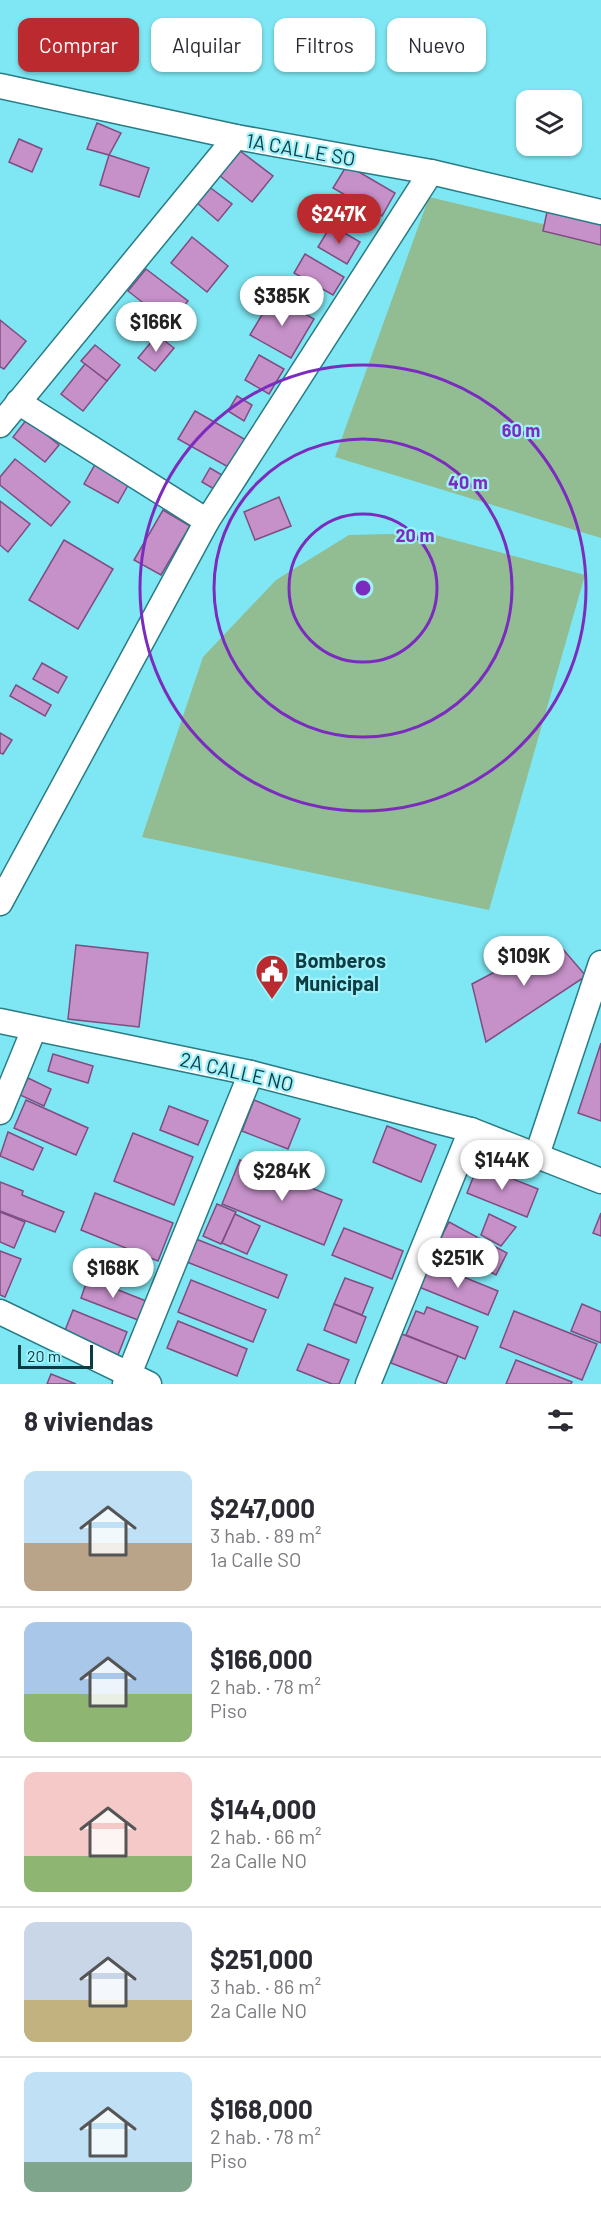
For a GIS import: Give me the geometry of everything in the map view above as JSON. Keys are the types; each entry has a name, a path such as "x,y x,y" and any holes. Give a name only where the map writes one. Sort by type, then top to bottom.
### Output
{"street":[{"name":"1A CALLE SO","path":"0,86 236,138 431,172 601,212"},
{"path":"0,425 236,138"},
{"path":"0,903 207,521 431,172"},
{"path":"18,402 207,521"},
{"path":"537,1155 601,963"},
{"name":"2A CALLE NO","path":"0,1021 251,1073 471,1130 601,1181"},
{"path":"0,1112 34,1029"},
{"path":"0,1312 134,1380 251,1073"},
{"path":"368,1384 471,1130"}],"green space":[{"path":"429,197 601,238 601,538 335,457"},
{"path":"428,533 585,575 489,910 142,837 203,657 276,580 349,535"}],"building":[{"path":"97,123 121,133 109,155 87,149"},
{"path":"19,139 42,149 32,172 9,162"},
{"path":"239,150 273,176 252,202 219,175"},
{"path":"109,155 149,168 139,197 100,185"},
{"path":"347,165 395,193 382,216 333,188"},
{"path":"208,186 232,204 218,221 196,202"},
{"path":"548,207 601,220 601,245 543,231"},
{"path":"331,225 360,242 347,264 318,247"},
{"path":"192,237 228,266 207,292 171,263"},
{"path":"305,254 344,277 333,295 294,273"},
{"path":"146,269 188,301 170,324 128,291"},
{"path":"273,296 314,319 291,358 250,335"},
{"path":"0,320 26,341 4,369 0,367"},
{"path":"157,335 174,348 155,371 138,358"},
{"path":"95,345 120,365 107,381 81,361"},
{"path":"259,355 284,369 269,394 245,380"},
{"path":"85,364 107,381 83,411 61,394"},
{"path":"237,396 252,405 244,421 228,411"},
{"path":"195,411 246,440 230,468 178,439"},
{"path":"27,419 59,445 45,462 13,437"},
{"path":"15,459 70,502 51,526 0,485 0,477"},
{"path":"97,461 131,480 118,503 84,484"},
{"path":"210,468 222,475 214,489 202,482"},
{"path":"279,497 291,526 255,540 244,512"},
{"path":"0,501 30,524 8,552 0,545"},
{"path":"163,510 190,526 161,575 134,560"},
{"path":"64,540 113,569 78,629 29,600"},
{"path":"42,663 67,677 58,693 33,679"},
{"path":"16,685 51,705 45,716 10,696"},
{"path":"0,733 12,740 3,754 0,753"},
{"path":"555,940 586,976 486,1042 472,984"},
{"path":"76,945 148,953 139,1027 68,1019"},
{"path":"601,1043 601,1121 578,1113"},
{"path":"53,1054 93,1066 88,1083 48,1071"},
{"path":"28,1078 51,1089 44,1106 20,1095"},
{"path":"26,1100 88,1128 76,1155 14,1128"},
{"path":"254,1100 300,1119 288,1149 242,1131"},
{"path":"169,1106 208,1121 198,1145 160,1130"},
{"path":"387,1126 436,1145 421,1182 373,1162"},
{"path":"8,1132 43,1148 33,1170 0,1156"},
{"path":"133,1133 193,1157 174,1205 114,1181"},
{"path":"240,1160 342,1200 324,1245 222,1204"},
{"path":"478,1165 538,1189 527,1217 467,1193"},
{"path":"0,1182 23,1191 22,1195 64,1212 55,1232 0,1211"},
{"path":"95,1193 173,1223 158,1261 81,1230"},
{"path":"217,1204 236,1212 221,1244 203,1236"},
{"path":"0,1212 25,1222 14,1248 0,1242"},
{"path":"601,1213 601,1236 593,1233"},
{"path":"235,1214 260,1226 247,1254 222,1243"},
{"path":"489,1214 516,1227 501,1246 481,1235"},
{"path":"449,1222 477,1237 466,1260 457,1255 451,1265 432,1255"},
{"path":"344,1228 403,1251 392,1279 332,1255"},
{"path":"479,1238 507,1253 496,1275 468,1260"},
{"path":"196,1239 287,1275 278,1298 187,1262"},
{"path":"0,1251 21,1259 5,1297 0,1295"},
{"path":"429,1263 498,1291 488,1315 419,1287"},
{"path":"88,1278 146,1301 138,1320 81,1298"},
{"path":"345,1278 373,1288 362,1315 334,1304"},
{"path":"191,1280 266,1310 253,1342 178,1312"},
{"path":"334,1304 366,1317 356,1343 324,1330"},
{"path":"582,1304 601,1312 601,1343 571,1331"},
{"path":"427,1307 478,1327 465,1359 406,1335 416,1311 424,1314"},
{"path":"73,1310 127,1332 118,1355 64,1333"},
{"path":"514,1311 597,1344 582,1380 500,1347"},
{"path":"178,1321 247,1349 237,1376 167,1348"},
{"path":"402,1334 458,1356 446,1384 391,1363"},
{"path":"308,1344 349,1360 339,1384 332,1384 297,1370"},
{"path":"516,1360 572,1382 571,1384 506,1384"},
{"path":"51,1374 76,1384 47,1384"}],"place":[{"name":"Bomberos Municipal","path":"272,1000"}]}
